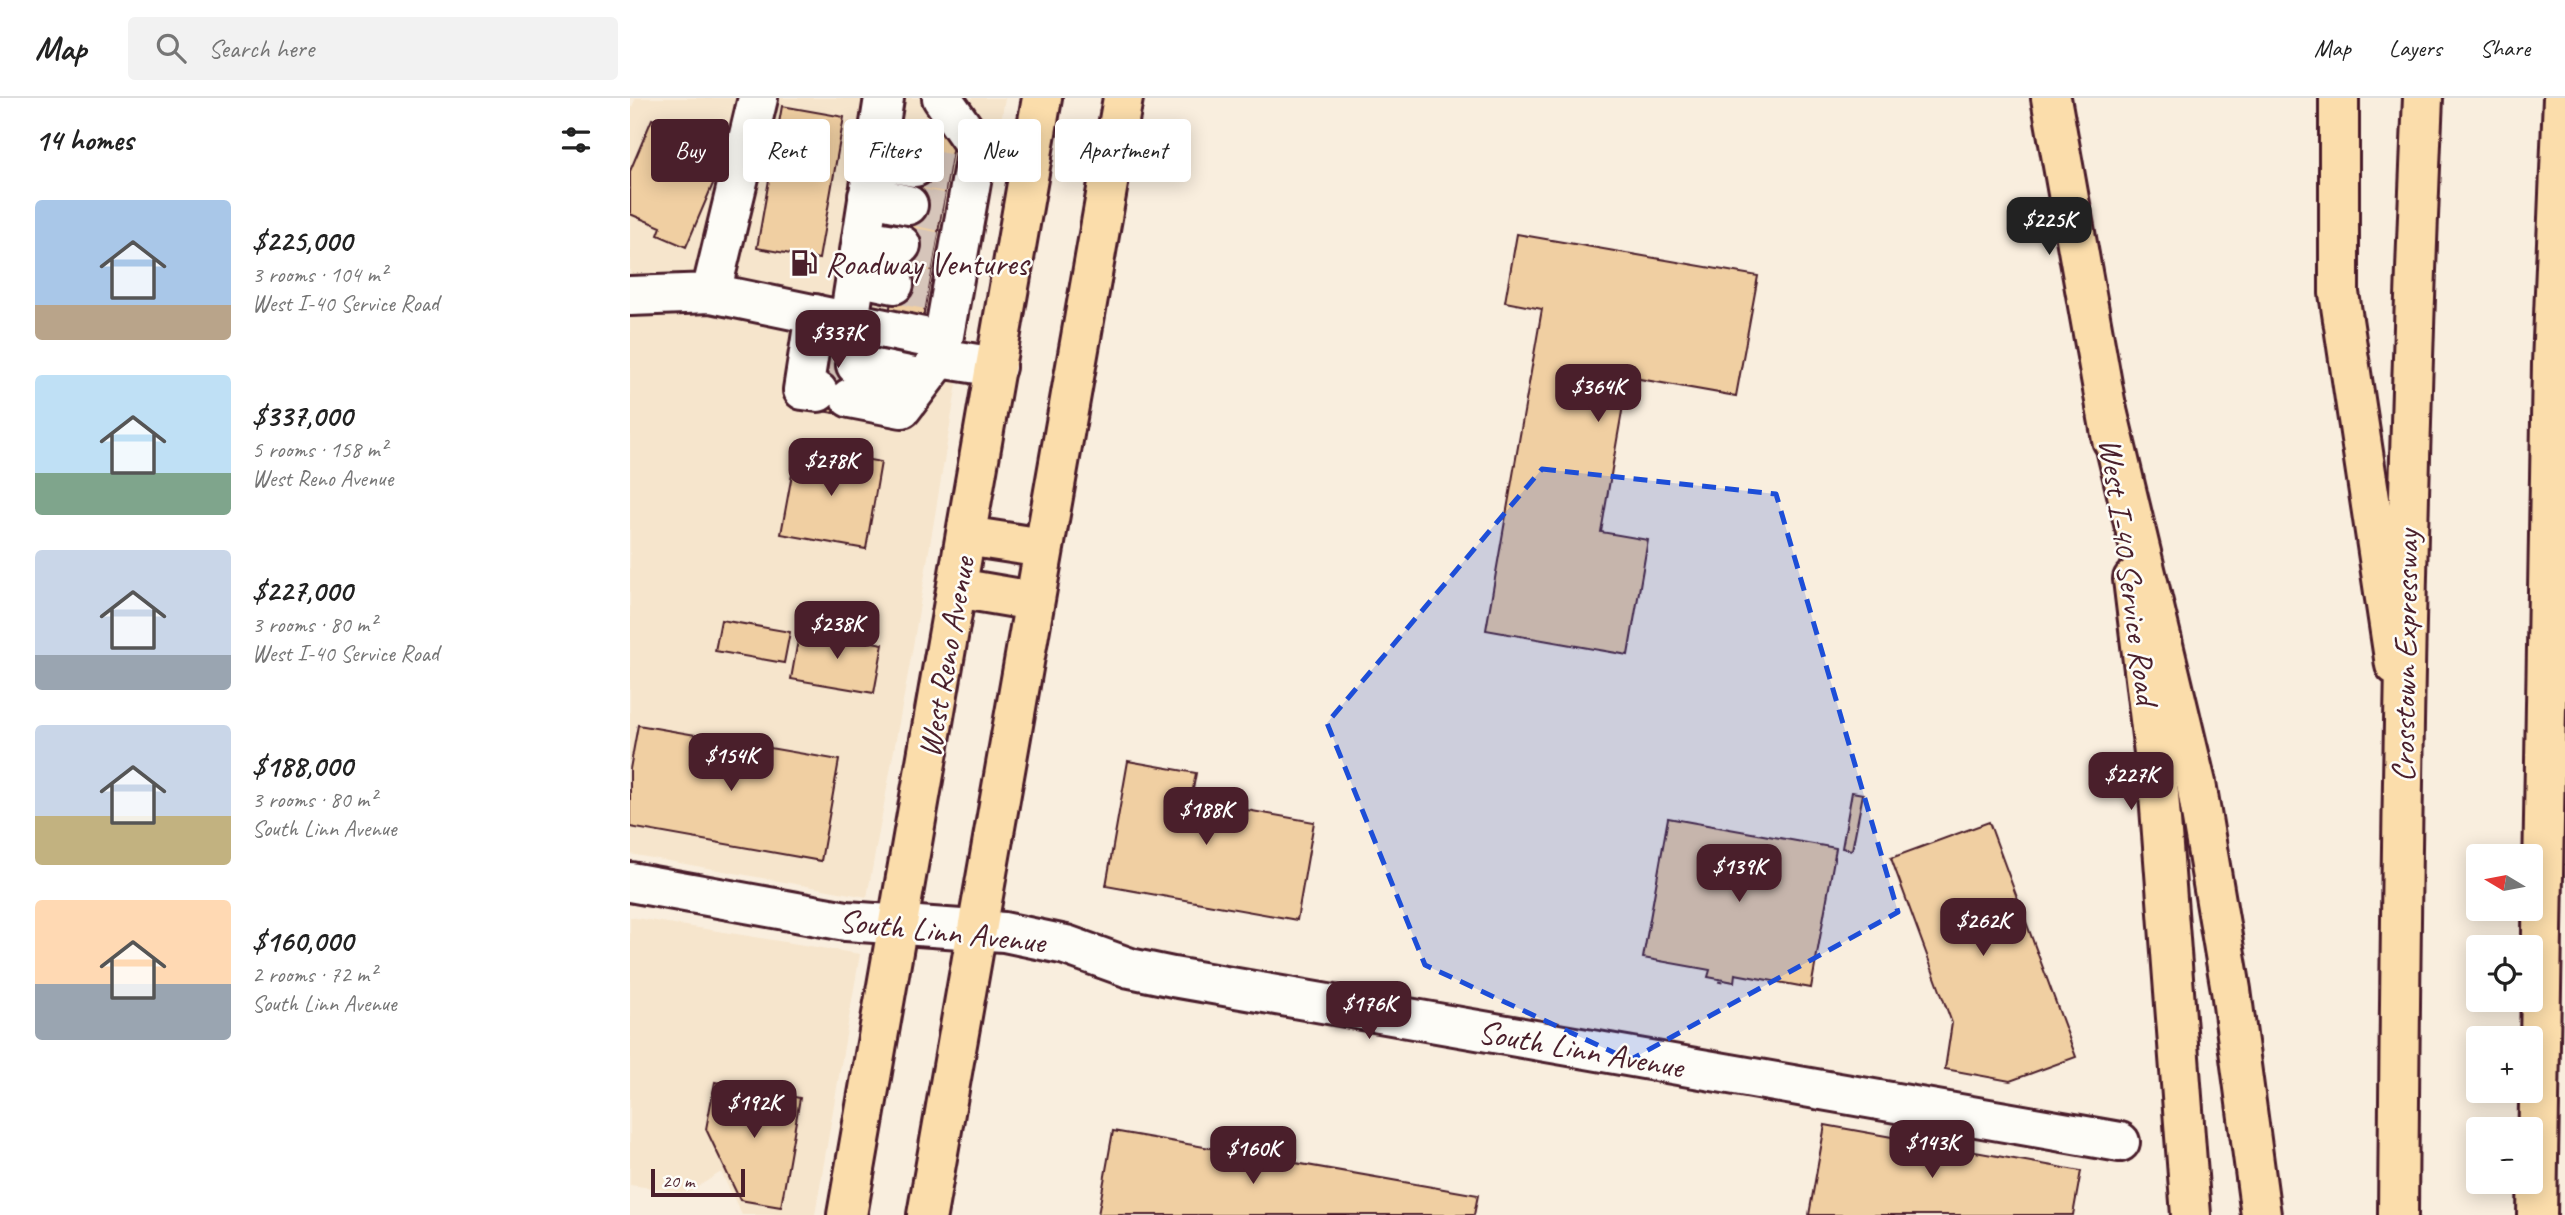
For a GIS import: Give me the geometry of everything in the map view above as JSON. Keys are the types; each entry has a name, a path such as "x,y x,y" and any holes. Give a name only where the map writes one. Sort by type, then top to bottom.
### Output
{"main road":[{"name":"West Reno Avenue","path":"1038,119 1042,98"},
{"path":"928,1215 975,931 1123,98"},
{"name":"West I-40 Service Road","path":"2051,98 2106,406 2136,595 2159,794 2191,1215"},
{"path":"2339,98 2339,293 2402,712"},
{"name":"Crosstown Expressway","path":"2398,1215 2402,712 2413,315 2423,98"},
{"path":"2536,1215 2552,363 2563,98"},
{"name":"West Reno Avenue","path":"847,1215 1028,182"},
{"path":"2552,363 2565,328"},
{"path":"2106,406 2196,783 2231,990 2261,1215"},
{"path":"967,536 1043,548"},
{"path":"957,589 1033,601"}],"street":[{"path":"711,293 758,98"},
{"path":"881,119 884,98"},
{"path":"930,368 924,290 938,210 953,166 942,98"},
{"path":"944,167 958,165"},
{"path":"870,182 856,276 832,318 829,376 930,368 996,367"},
{"path":"881,182 938,210"},
{"path":"862,239 931,250"},
{"path":"856,276 924,290"},
{"path":"630,296 711,293 832,318 930,368"},
{"name":"South Linn Avenue","path":"630,882 846,921 1004,932 1066,945 1130,968 1173,977 2120,1142"}],"highlighted area":[{"path":"1542,469 1776,494 1898,912 1630,1060 1425,965 1327,723"}],"shaded area":[{"path":"636,98 1005,98 1001,119 958,119 958,182 991,182 912,652 867,897 630,854 630,111"},
{"path":"630,917 860,954 815,1215 742,1215 721,1172 688,1193 630,1185"}],"building":[{"path":"782,106 844,117 819,259 757,248 769,182 830,182 830,119 780,119"},
{"path":"651,121 651,182 714,182 686,247 658,235 661,227 630,214 630,171"},
{"path":"944,126 956,128 923,319 889,313 912,182 944,182"},
{"path":"1517,234 1758,276 1736,396 1628,377 1601,532 1648,540 1628,655 1486,630 1542,309 1505,302"},
{"path":"830,326 862,331 847,415 815,410"},
{"path":"797,447 881,462 866,549 781,534"},
{"path":"721,620 790,632 784,663 715,651"},
{"path":"800,629 883,644 874,693 791,679"},
{"path":"638,725 839,760 821,861 630,827 630,769"},
{"path":"1128,761 1196,773 1191,800 1314,822 1297,920 1106,886"},
{"path":"1852,792 1863,794 1852,850 1842,848"},
{"path":"1668,818 1836,848 1811,988 1735,974 1734,982 1708,977 1710,970 1643,958"},
{"path":"1989,822 2076,1057 2010,1081 1945,1069 1952,1023 1891,858"},
{"path":"715,1082 800,1098 781,1207 740,1200 706,1129"},
{"path":"1825,1125 2081,1171 2073,1215 1809,1215"},
{"path":"1113,1131 1478,1195 1474,1215 1098,1215"}],"tunnel":[{"path":"944,172 948,173"},
{"path":"908,205 941,212"},
{"path":"901,245 935,251"},
{"path":"894,284 928,290"},
{"path":"824,359 856,365"}],"place":[{"name":"Roadway Ventures","path":"804,263"}]}
